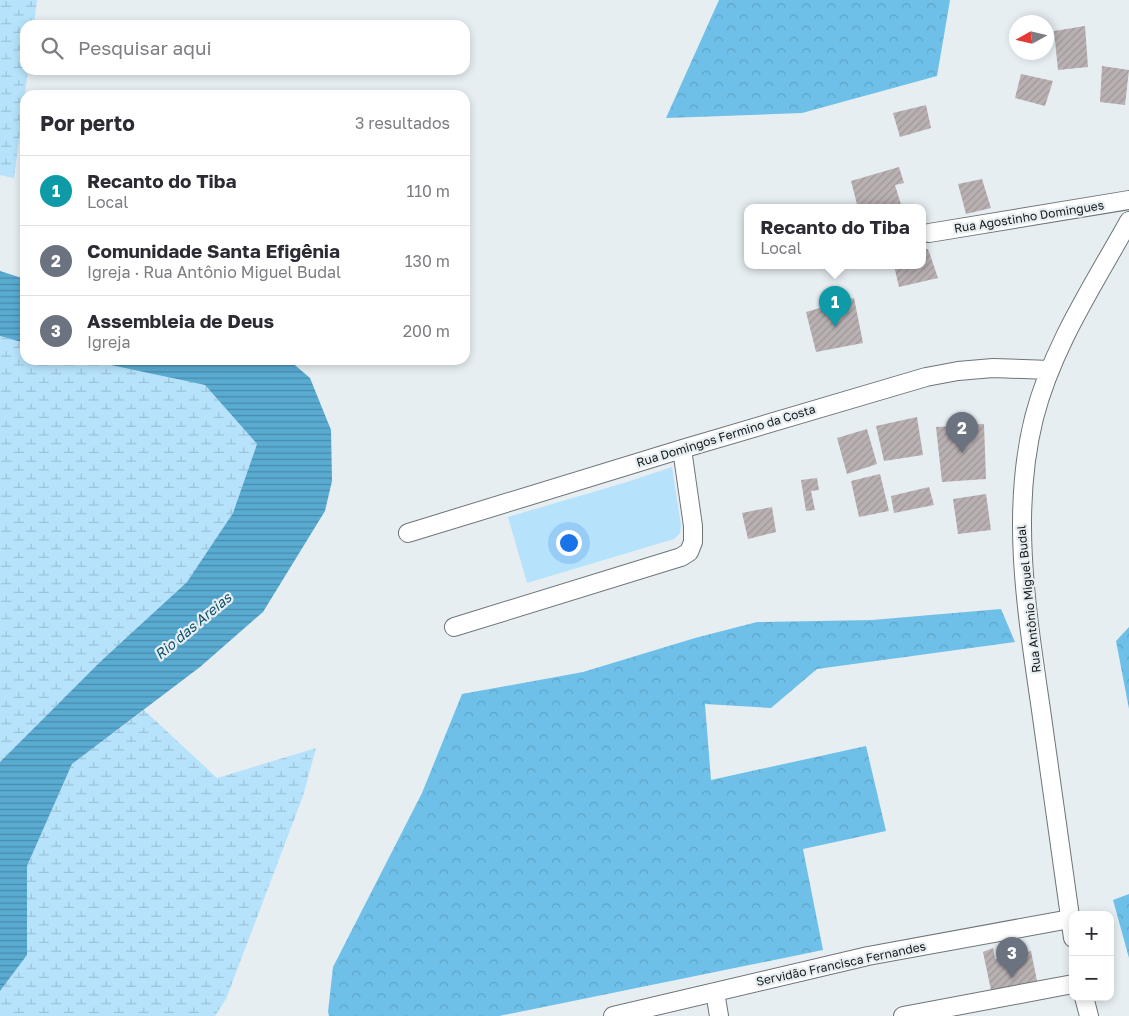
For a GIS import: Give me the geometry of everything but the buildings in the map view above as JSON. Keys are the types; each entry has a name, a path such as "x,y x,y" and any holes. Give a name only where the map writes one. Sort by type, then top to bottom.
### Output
{"street":[{"name":"Rua Agostinho Domingues","path":"929,233 1129,200"},
{"name":"Rua Antônio Miguel Budal","path":"1069,912 1027,609 1021,518 1026,465 1034,418 1050,370 1070,327 1129,221"},
{"name":"Rua Domingos Fermino da Costa","path":"408,533 926,377 958,371 993,368 1050,370"},
{"path":"454,627 682,557 689,552 693,526 682,449"},
{"name":"Servidão Francisca Fernandes","path":"613,1016 868,956 1069,919"},
{"path":"903,1016 1069,985"},
{"path":"715,992 719,1016"},
{"path":"1085,1001 1089,1016"}],"green space":[{"path":"0,0 37,0 35,20 20,20 20,75 27,75 25,90 20,90 20,132 14,178 0,175"},
{"path":"719,0 950,0 937,76 802,113 666,118"},
{"path":"0,336 20,342 20,365 111,365 205,385 257,444 233,513 187,582 101,661 0,762"},
{"path":"672,467 681,525 680,533 674,539 527,583 508,517"},
{"path":"1001,609 1015,642 817,669 771,708 705,704 711,780 866,746 886,831 803,849 823,950 499,1016 329,1016 333,967 422,793 462,694 583,672 695,638 757,622 872,620"},
{"path":"1129,627 1129,709 1116,641"},
{"path":"144,710 217,778 316,748 303,796 226,999 215,1016 0,1016 0,991 27,955 27,866 72,764"},
{"path":"1129,894 1129,958 1113,900"}],"water":[{"path":"0,271 20,277 20,342 0,336"},
{"name":"Rio das Areias","path":"111,365 295,365 310,378 331,430 332,481 325,511 263,612 200,667 72,764 27,866 27,955 0,991 0,762 101,661 187,582 233,513 257,444 205,385"}],"place":[{"name":"Recanto do Tiba","path":"835,327"},
{"name":"Comunidade Santa Efigênia","path":"962,453"},
{"name":"Assembleia de Deus","path":"1012,978"}]}
